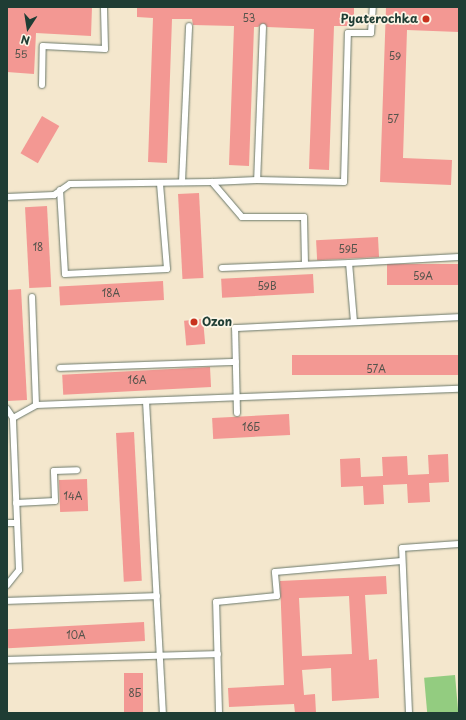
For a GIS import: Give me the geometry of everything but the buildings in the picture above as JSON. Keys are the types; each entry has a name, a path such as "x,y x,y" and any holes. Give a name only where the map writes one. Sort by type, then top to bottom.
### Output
{"lane":[{"path":"42,85 43,46 105,49 104,7"},
{"path":"7,197 54,195 70,184 257,180 344,182 348,33 371,33 373,7"},
{"path":"182,182 189,26"},
{"path":"257,180 263,27"},
{"path":"212,182 242,217 304,217 304,264"},
{"path":"60,190 65,274 167,269 160,183"},
{"path":"222,268 459,257"},
{"path":"349,263 354,322"},
{"path":"32,297 36,405"},
{"path":"237,413 236,328 459,316"},
{"path":"60,368 236,362"},
{"path":"12,418 36,405 459,389"},
{"path":"146,400 163,713"},
{"path":"7,409 12,418 19,570 7,585"},
{"path":"16,503 55,501 54,471 77,470"},
{"path":"7,523 17,523"},
{"path":"409,713 402,548 459,544"},
{"path":"219,713 216,602 277,596 275,572 402,561"},
{"path":"7,601 156,596"},
{"path":"7,660 160,654 218,654"}],"green space":[{"path":"455,675 458,713 427,713 424,678"}],"place":[{"name":"Pyaterochka","path":"426,19"},
{"name":"Ozon","path":"194,322"}]}
